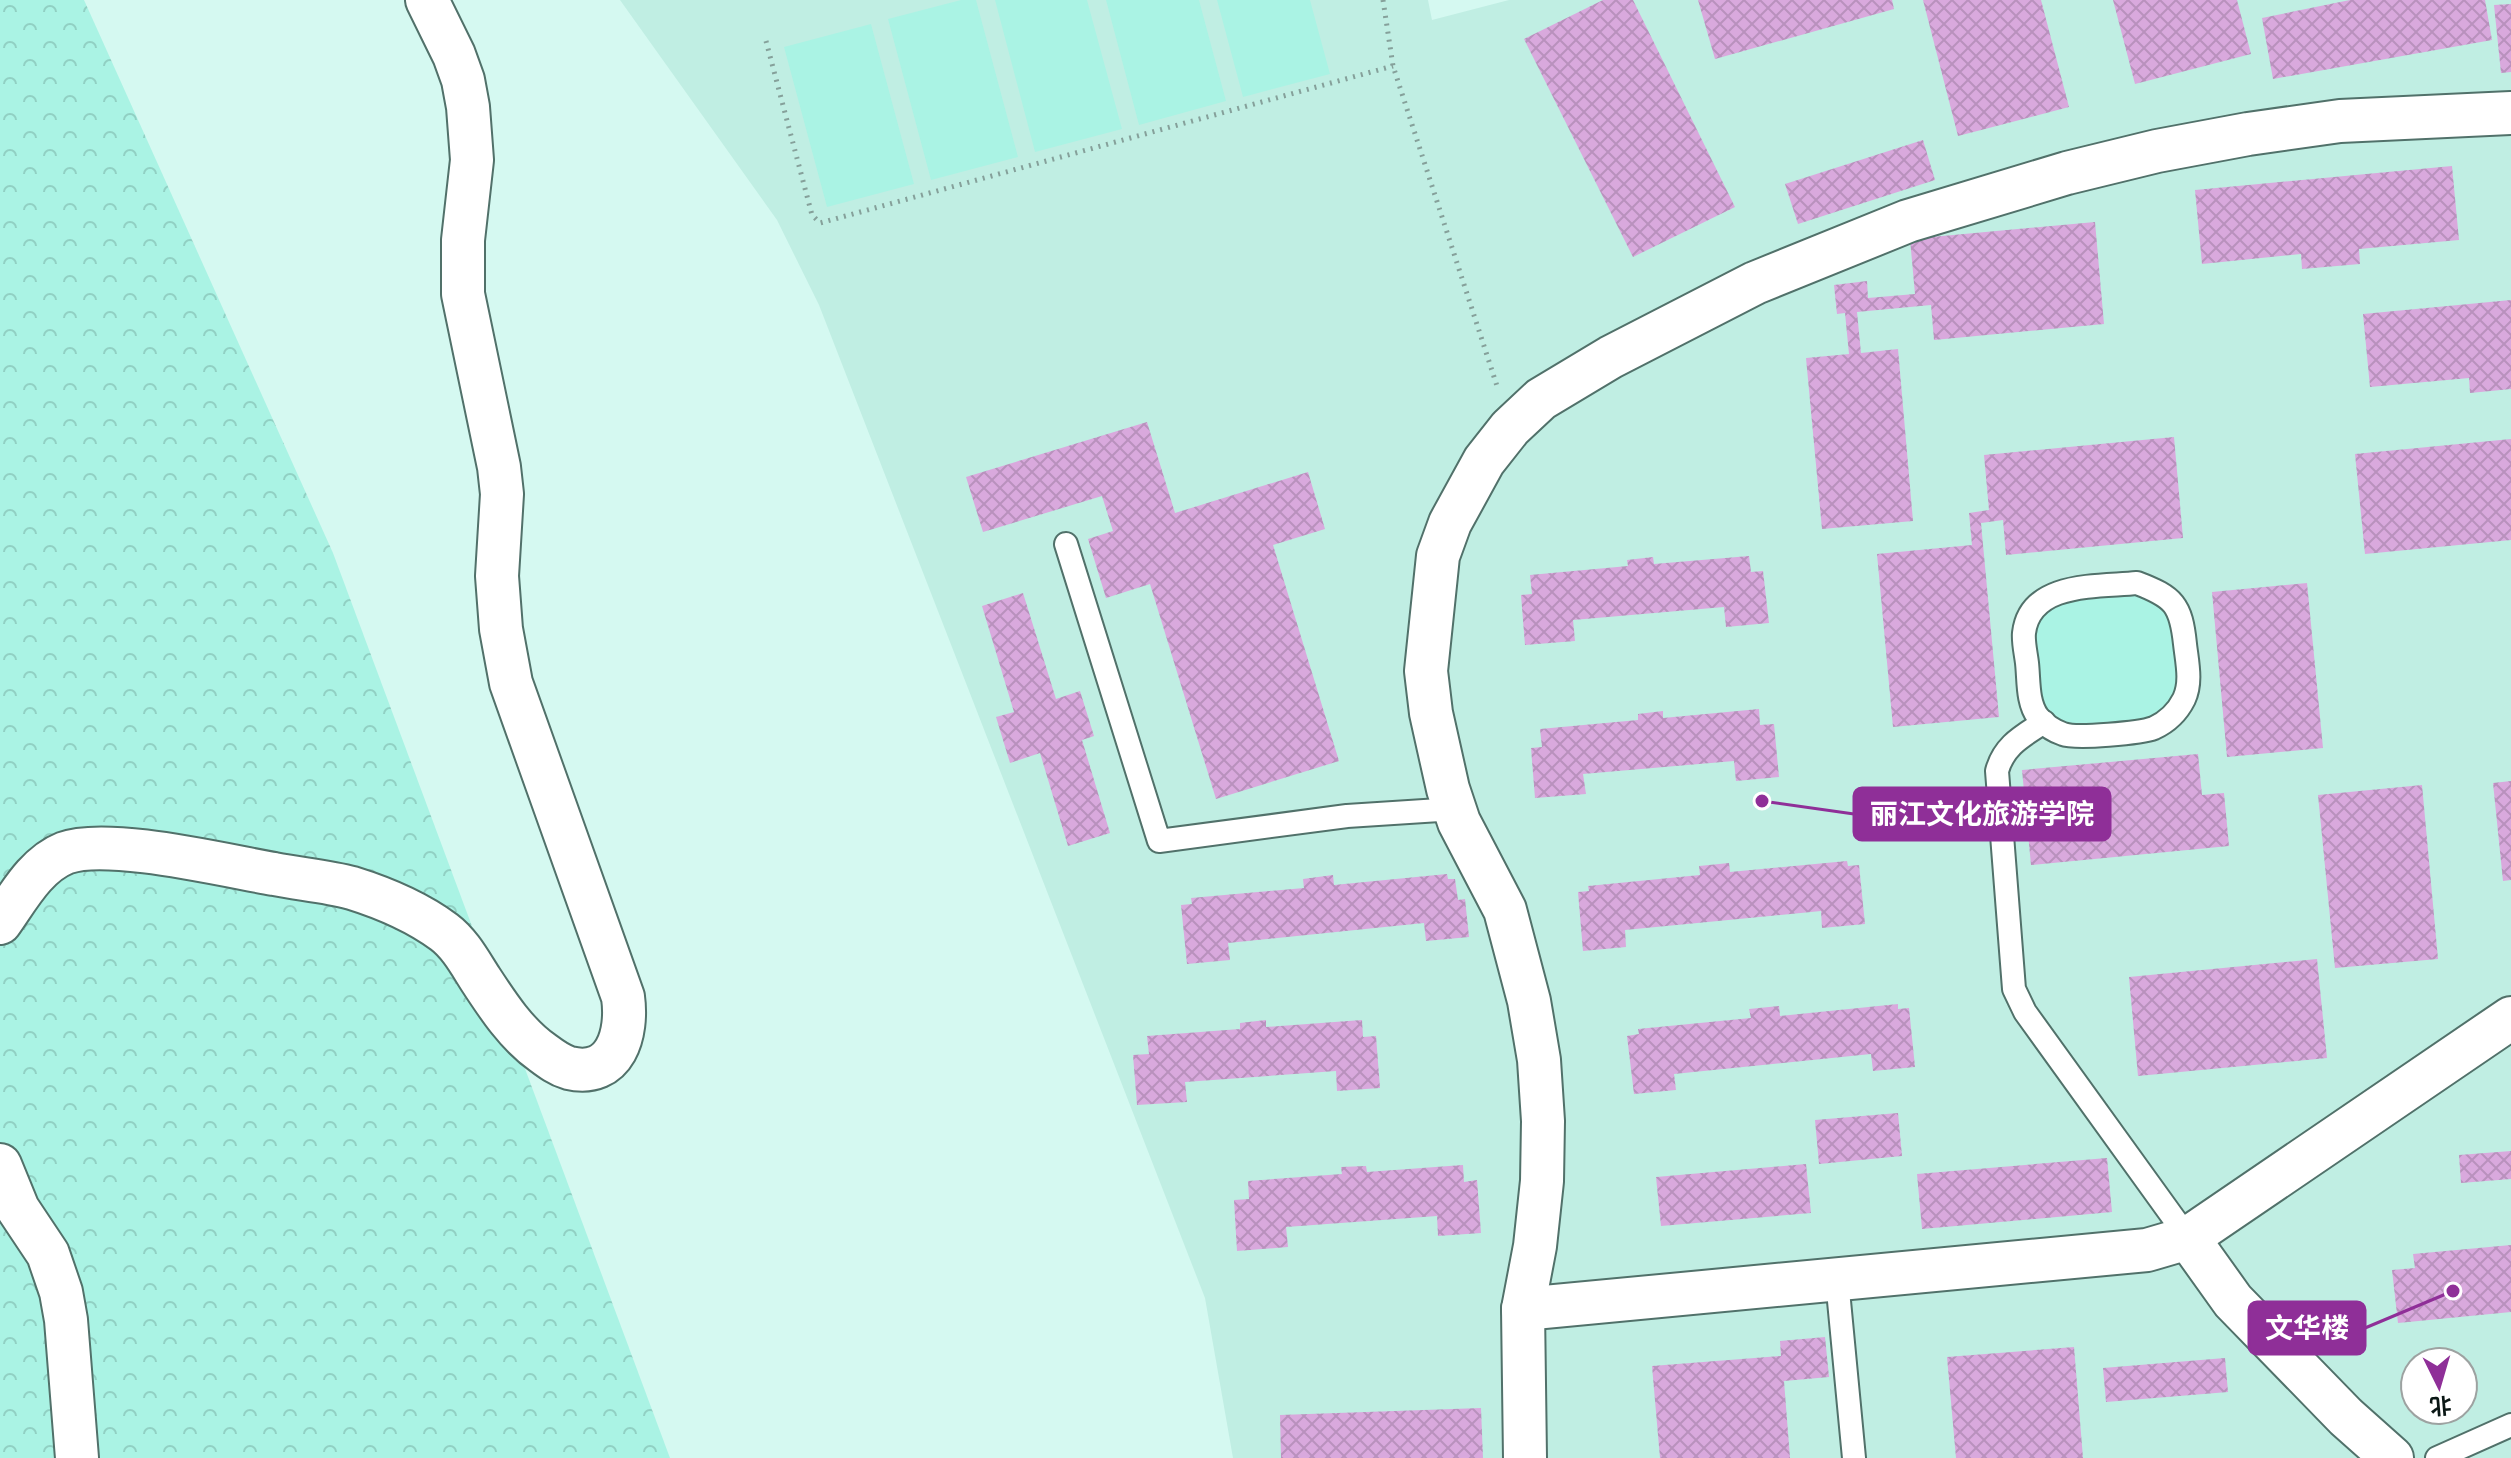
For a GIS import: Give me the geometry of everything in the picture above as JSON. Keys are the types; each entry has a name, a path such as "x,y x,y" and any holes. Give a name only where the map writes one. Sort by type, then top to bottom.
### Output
{"street":[{"path":"0,923 43,865 67,852 107,849 159,855 350,888 413,912 446,934 465,954 517,1030 558,1063 570,1068 597,1067 609,1060 617,1049 622,1037 625,1011 623,997 519,710 504,643 497,576 502,494 499,467 463,294 463,240 472,160 468,107 454,55 427,0"},
{"path":"1525,1458 1523,1309 1535,1246 1542,1181 1543,1121 1539,1060 1529,1001 1505,910 1455,809 1431,713 1426,671 1438,556 1465,491 1484,461 1510,428 1541,399 1682,319 1831,251 1908,221 1987,195 2157,151 2248,134 2340,121 2511,113"},
{"path":"1523,1309 2147,1250 2188,1238 2511,1018"},
{"path":"0,1165 18,1209 48,1254 61,1292 77,1458"},
{"path":"2188,1238 2233,1301 2346,1417 2392,1458"}],"lane":[{"path":"1066,544 1159,841 1347,816 1455,809"},
{"path":"2137,583 2168,599 2182,618 2189,686 2183,702 2164,723 2150,729 2077,737 2063,734 2044,722 2031,701 2024,634 2034,608 2063,590 2137,583"},
{"path":"2044,722 2013,742 2005,751 1997,771 2014,989 2025,1012 2188,1238"},
{"path":"1837,1280 1854,1458"},
{"path":"2437,1458 2511,1425"}],"path":[{"path":"1383,0 1393,66 1510,428"},
{"path":"766,41 812,215 820,223 1393,66"}],"shaded area":[{"path":"620,0 1428,0 1432,20 1509,0 2511,0 2511,1458 1233,1458 1205,1298 819,305 777,220"}],"green space":[{"path":"0,0 84,0 333,553 670,1458 0,1458"},
{"path":"961,0 976,0 1018,157 931,180 888,19"},
{"path":"995,0 1087,0 1122,129 1035,152"},
{"path":"1106,0 1199,0 1226,101 1139,125"},
{"path":"1217,0 1310,0 1330,74 1243,97"},
{"path":"871,24 914,184 827,207 784,47"},
{"path":"2136,592 2162,606 2174,621 2180,685 2168,707 2148,721 2077,727 2056,720 2041,702 2036,677 2035,633 2041,614 2049,607 2072,598"}],"building":[{"path":"1603,0 1633,0 1735,207 1633,257 1524,39"},
{"path":"1698,0 1892,0 1894,9 1715,59"},
{"path":"1923,0 2041,0 2069,107 1958,136"},
{"path":"2113,0 2237,0 2251,54 2135,84"},
{"path":"2350,0 2485,0 2492,40 2273,79 2262,18"},
{"path":"2511,4 2511,72 2501,73 2494,5"},
{"path":"1923,140 1935,180 1798,224 1785,184"},
{"path":"2452,166 2459,240 2359,249 2360,264 2302,269 2301,254 2202,264 2195,190"},
{"path":"2095,222 2104,324 1934,340 1931,305 1857,312 1861,353 1898,349 1913,521 1822,529 1806,358 1849,354 1845,313 1837,314 1834,285 1867,281 1868,298 1915,294 1910,239"},
{"path":"2511,300 2511,389 2470,393 2469,378 2370,387 2363,314"},
{"path":"1147,422 1175,513 1308,472 1325,529 1273,545 1339,761 1216,799 1150,584 1106,598 1088,539 1113,531 1102,496 983,532 966,477"},
{"path":"2174,437 2183,538 2006,555 2003,520 1981,523 1999,717 1893,727 1877,554 1972,545 1969,513 1989,510 1984,455"},
{"path":"2511,439 2511,540 2365,554 2355,454"},
{"path":"1749,556 1751,572 1763,571 1769,623 1726,627 1724,607 1573,620 1575,641 1525,645 1521,595 1532,594 1530,575 1628,566 1627,560 1653,557 1654,564"},
{"path":"2307,583 2323,748 2227,757 2212,592"},
{"path":"1023,593 1056,699 1080,691 1094,736 1082,740 1110,833 1068,846 1040,753 1010,763 996,717 1014,712 982,606"},
{"path":"1759,709 1760,725 1774,724 1779,777 1736,781 1734,761 1583,774 1586,794 1535,798 1531,748 1542,747 1540,729 1638,720 1638,714 1663,711 1663,718"},
{"path":"2198,754 2202,795 2224,793 2229,846 2031,865 2022,770"},
{"path":"2511,781 2511,880 2503,881 2493,783"},
{"path":"2422,785 2438,959 2335,968 2318,795"},
{"path":"1847,861 1848,866 1859,865 1865,924 1822,928 1821,911 1625,930 1626,947 1583,951 1578,892 1589,891 1588,886 1700,875 1699,866 1729,863 1730,872"},
{"path":"1447,874 1448,879 1455,879 1458,900 1465,899 1469,937 1426,941 1424,923 1228,943 1230,960 1187,964 1181,905 1192,904 1191,898 1304,888 1303,879 1333,875 1334,885"},
{"path":"2317,959 2327,1058 2138,1076 2129,977"},
{"path":"1898,1004 1898,1009 1909,1008 1915,1067 1873,1071 1871,1054 1674,1074 1676,1090 1634,1094 1627,1036 1639,1034 1638,1029 1751,1018 1749,1009 1779,1006 1780,1016"},
{"path":"1266,1020 1266,1027 1362,1020 1363,1037 1376,1036 1380,1088 1337,1091 1336,1071 1185,1082 1187,1102 1137,1105 1133,1055 1149,1054 1147,1036 1240,1029 1240,1023"},
{"path":"1898,1113 1902,1156 1819,1164 1815,1120"},
{"path":"2511,1151 2511,1179 2461,1183 2459,1155"},
{"path":"2107,1158 2112,1212 1922,1229 1917,1174"},
{"path":"1806,1164 1811,1213 1661,1226 1656,1177"},
{"path":"1463,1165 1464,1182 1477,1180 1481,1233 1438,1236 1437,1216 1286,1227 1288,1247 1237,1251 1234,1200 1249,1199 1248,1181 1342,1174 1341,1167 1366,1166 1367,1172"},
{"path":"2511,1245 2511,1312 2398,1323 2392,1270 2415,1268 2413,1254"},
{"path":"1825,1337 1829,1377 1784,1381 1790,1458 1660,1458 1652,1366 1781,1356 1780,1341"},
{"path":"2074,1347 2083,1458 1956,1458 1947,1357"},
{"path":"2225,1358 2228,1392 2106,1402 2103,1368"},
{"path":"1481,1408 1483,1458 1281,1458 1280,1415"}],"place":[{"name":"丽江文化旅游学院","path":"1762,801"},
{"name":"文华楼","path":"2453,1291"}]}
